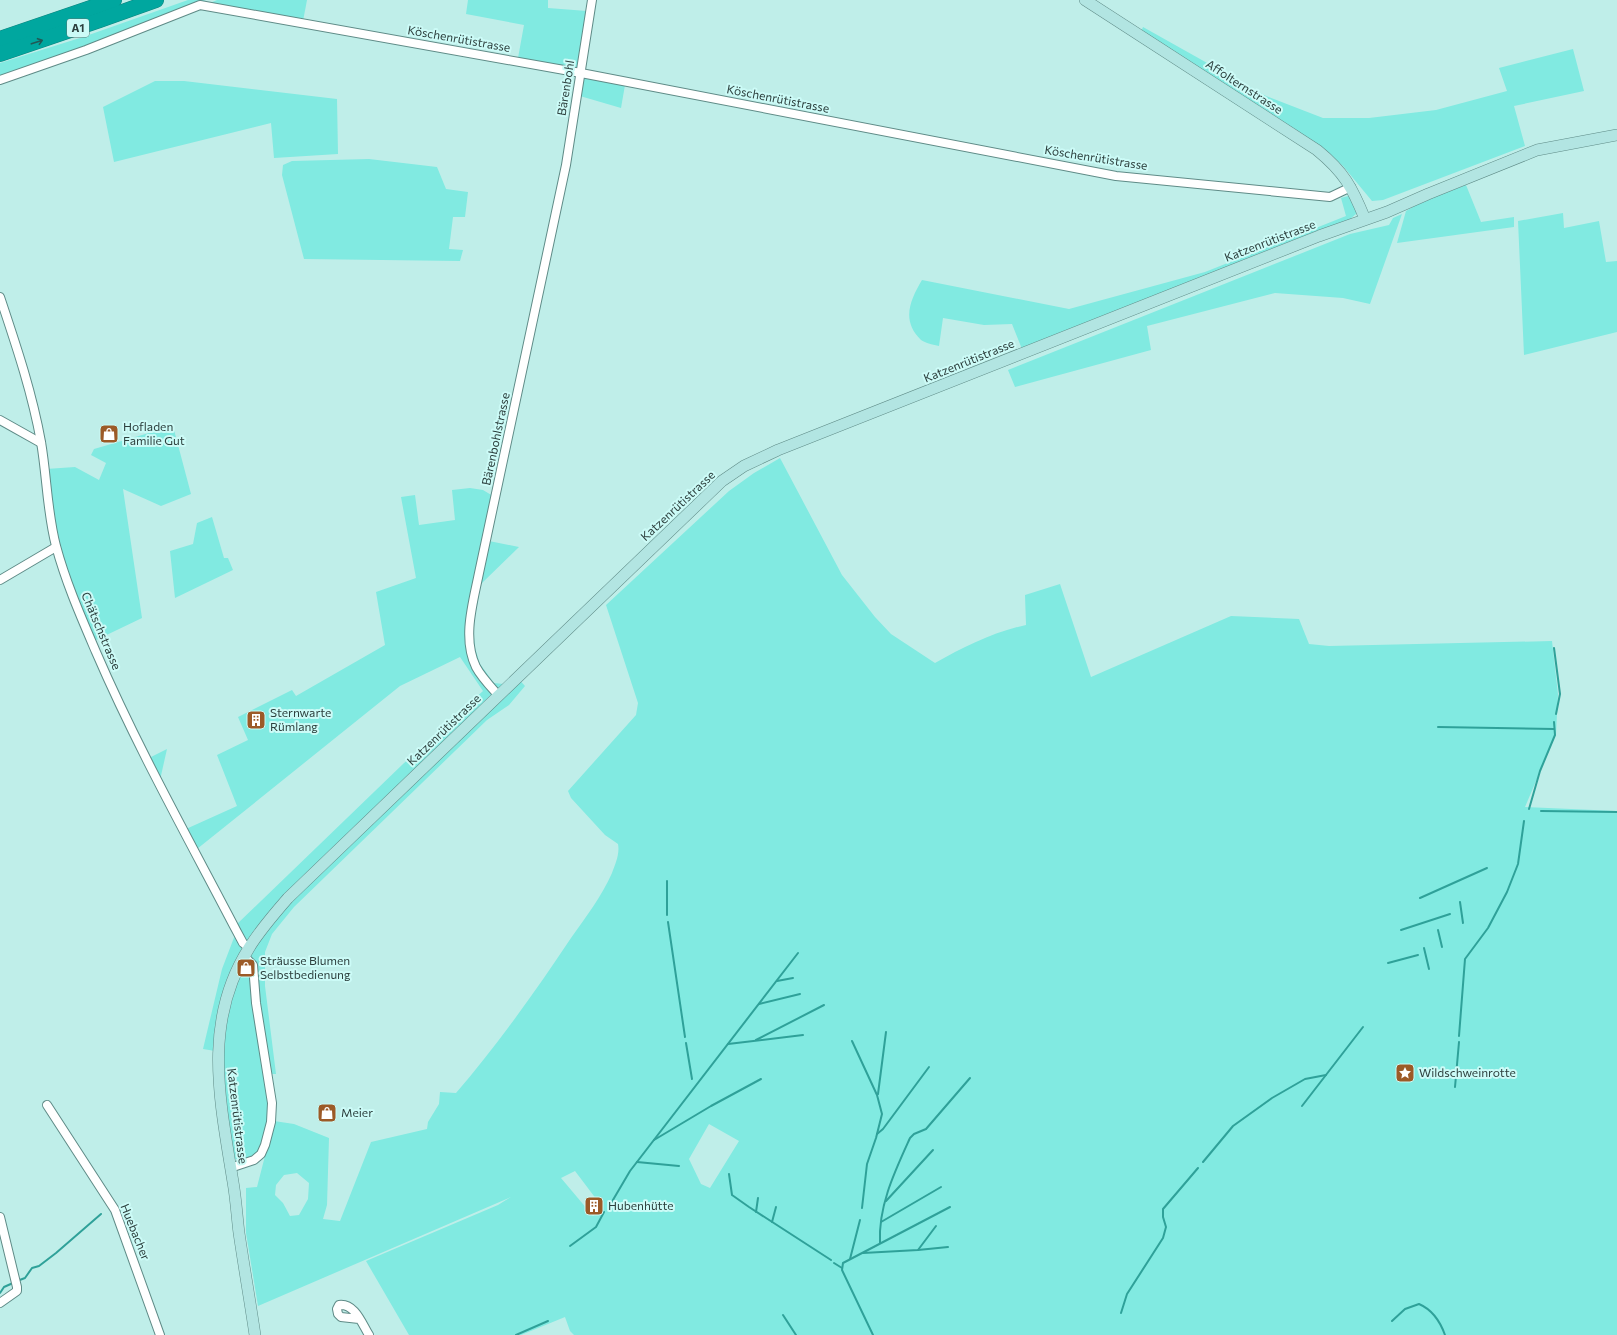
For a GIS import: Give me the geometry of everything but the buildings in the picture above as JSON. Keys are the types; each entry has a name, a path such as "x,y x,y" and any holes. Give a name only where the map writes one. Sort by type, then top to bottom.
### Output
{"highway":[{"name":"A1","path":"0,39 114,0"},
{"name":"A1","path":"0,54 156,0"}],"street":[{"name":"Bärenbohl","path":"563,180 592,0"},
{"name":"Affolternstrasse","path":"1085,0 1317,150 1339,170 1351,187 1365,219"},
{"name":"Köschenrütistrasse","path":"0,80 100,44 200,5 581,73 1116,176 1330,197 1351,187"},
{"name":"Katzenrütistrasse","path":"255,1335 219,1088 218,1048 219,1030 226,999 234,976 246,952 262,928 288,898 722,481 751,463 778,450 1184,289 1365,219 1387,212 1537,150 1617,135"},
{"name":"Bärenbohlstrasse","path":"499,696 484,679 476,666 471,649 469,631 479,573 563,180"},
{"name":"Chätschstrasse","path":"0,297 32,399 41,443 48,503 56,547 82,618 134,734 244,943 246,952 253,965 255,993 269,1082 272,1113 266,1145 261,1154 254,1160 230,1168"},
{"path":"0,420 41,443"},
{"path":"0,580 56,547"},
{"name":"Huebacher","path":"47,1105 115,1210 160,1335"},
{"path":"0,1217 18,1286 0,1303"},
{"path":"359,1319 369,1335"}],"shaded area":[{"path":"188,0 206,0 104,41 0,77 0,63 83,37"},
{"path":"217,0 307,0 303,21 210,3"},
{"path":"468,0 548,0 548,8 587,11 578,69 518,58 524,25 466,14"},
{"path":"1143,27 1266,96 1323,118 1369,118 1436,110 1507,91 1499,68 1573,49 1584,91 1514,106 1525,146 1383,200 1372,201 1343,166 1311,140 1141,32"},
{"path":"583,77 625,85 621,108 580,96"},
{"path":"155,81 184,81 337,99 338,154 274,158 271,123 114,162 103,107"},
{"path":"369,159 437,167 446,189 468,192 465,217 453,217 449,249 463,250 460,261 304,259 282,175 283,165 292,161"},
{"path":"1466,185 1481,222 1514,217 1514,227 1397,243 1406,211 1423,201"},
{"path":"1348,196 1354,200 1357,213 1347,222 1022,349 1012,324 984,325 943,318 939,346 921,340 911,325 909,318 911,303 922,280 1069,309 1205,272 1346,216 1341,198"},
{"path":"1563,213 1564,228 1599,221 1606,262 1617,261 1617,332 1524,355 1518,221"},
{"path":"1402,214 1370,304 1343,298 1275,293 1147,326 1151,350 1015,387 1008,370 1350,234 1389,225 1393,218"},
{"path":"173,426 191,494 161,506 123,489 142,618 94,641 70,583 58,546 46,469 75,467 99,480 106,463 91,455 94,449"},
{"path":"780,458 842,575 875,617 891,634 935,663 990,636 1026,625 1025,595 1060,584 1091,677 1231,616 1299,619 1309,644 1329,646 1552,641 1558,694 1556,734 1525,807 1617,811 1617,1335 574,1335 570,1331 565,1317 521,1335 409,1335 366,1261 498,1205 511,1197 258,1306 246,1233 246,1188 257,1187 274,1121 294,1124 329,1138 327,1205 323,1219 340,1221 371,1142 427,1129 428,1122 439,1104 440,1092 456,1093 472,1074 530,998 593,907 616,863 618,844 605,835 571,798 568,791 636,715 638,703 606,605 729,491 754,473","holes":["709,1124 739,1141 710,1188 701,1184 689,1159","575,1171 603,1208 593,1216 561,1178","297,1173 309,1183 308,1199 299,1215 290,1216 283,1203 275,1195 276,1185 284,1175"]},
{"path":"470,488 483,490 493,496 484,540 519,547 481,584 473,627 475,648 480,664 494,683 503,684 514,674 525,686 509,705 487,720 294,907 272,934 265,952 265,986 276,1074 266,1074 270,1109 262,1150 254,1157 240,1161 234,1158 231,1154 221,1052 203,1049 222,969 235,935 236,925 403,764 483,691 460,657 400,686 197,849 186,829 237,806 217,755 248,740 238,717 292,690 296,696 385,645 376,592 416,578 401,497 415,495 419,525 455,520 452,490"},
{"path":"212,517 224,558 228,558 233,570 175,598 170,551 193,544 197,523"},
{"path":"167,749 160,780 149,758"}],"waterway":[{"path":"1554,648 1560,694 1556,714"},
{"path":"1529,809 1540,771 1555,735 1554,722"},
{"path":"1438,727 1554,729"},
{"path":"1541,811 1617,812"},
{"path":"1459,1036 1465,959 1488,928 1507,892 1518,864 1524,821"},
{"path":"1420,898 1487,868"},
{"path":"667,881 667,915"},
{"path":"1460,902 1463,923"},
{"path":"1401,930 1450,914"},
{"path":"668,922 685,1037"},
{"path":"1438,930 1442,947"},
{"path":"1424,948 1429,969"},
{"path":"610,1205 630,1171 798,953"},
{"path":"1388,963 1418,955"},
{"path":"777,981 793,978"},
{"path":"759,1004 800,994"},
{"path":"756,1040 824,1005"},
{"path":"1302,1106 1363,1027"},
{"path":"878,1094 886,1032"},
{"path":"728,1044 803,1035"},
{"path":"852,1041 877,1095 882,1114 867,1164 862,1208"},
{"path":"1455,1087 1459,1042"},
{"path":"686,1043 692,1079"},
{"path":"877,1134 883,1129 929,1067"},
{"path":"1203,1162 1233,1126 1272,1098 1305,1079 1326,1075"},
{"path":"880,1243 880,1229 885,1202 893,1176 910,1138 914,1134 926,1129 970,1078"},
{"path":"654,1140 711,1106 761,1079"},
{"path":"886,1201 933,1150"},
{"path":"637,1162 679,1166"},
{"path":"1121,1313 1127,1294 1163,1238 1166,1227 1163,1217 1163,1209 1198,1168"},
{"path":"729,1174 732,1195 831,1260"},
{"path":"881,1222 941,1187"},
{"path":"756,1212 758,1198"},
{"path":"772,1222 776,1207"},
{"path":"873,1335 842,1270 843,1263 950,1207"},
{"path":"570,1246 596,1227 604,1212"},
{"path":"17,1281 25,1278 32,1268 39,1266 56,1253 101,1214"},
{"path":"850,1259 860,1220"},
{"path":"918,1250 936,1226"},
{"path":"863,1253 948,1247"},
{"path":"834,1263 842,1268"},
{"path":"0,1293 4,1287 13,1283"},
{"path":"1392,1321 1405,1309 1419,1304 1424,1306 1435,1316 1445,1335"},
{"path":"783,1315 796,1335"},
{"path":"516,1335 548,1321"}],"place":[{"name":"Hofladen Familie Gut","path":"109,434"},
{"name":"Sternwarte Rümlang","path":"256,720"},
{"name":"Sträusse Blumen Selbstbedienung","path":"246,968"},
{"name":"Wildschweinrotte","path":"1405,1073"},
{"name":"Meier","path":"327,1113"},
{"name":"Hubenhütte","path":"594,1206"}]}
